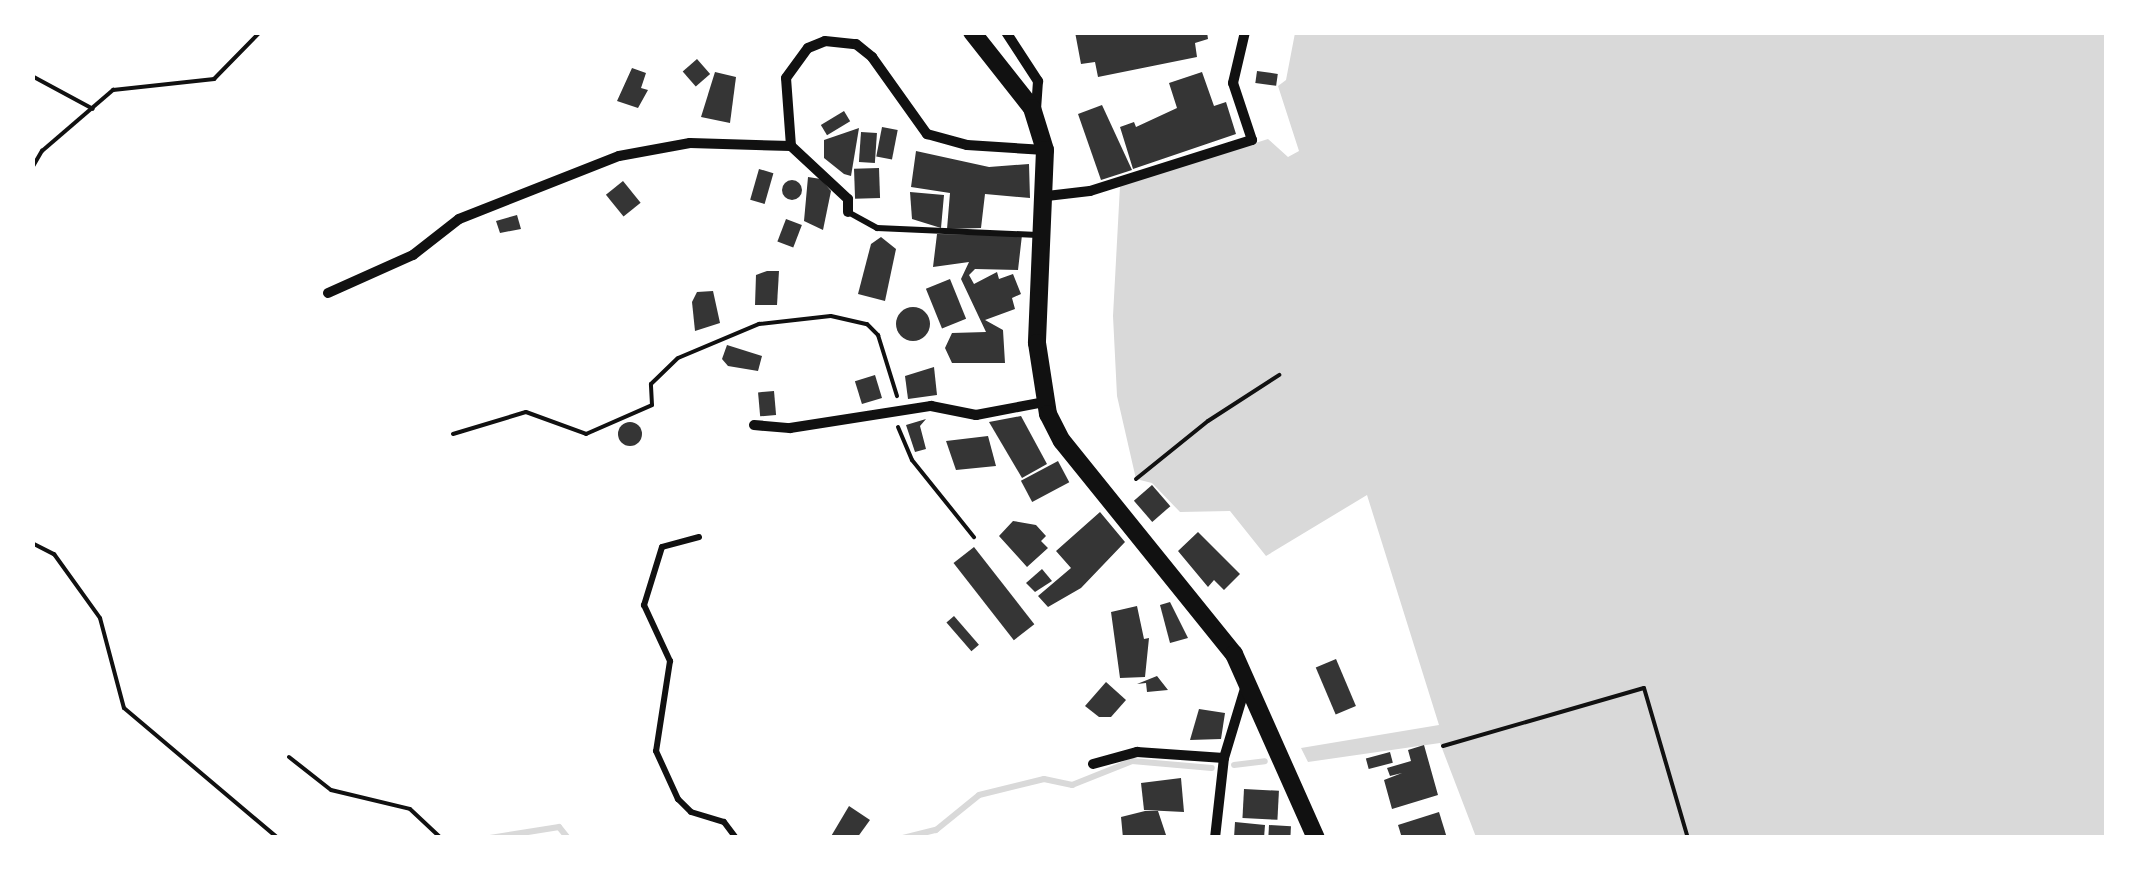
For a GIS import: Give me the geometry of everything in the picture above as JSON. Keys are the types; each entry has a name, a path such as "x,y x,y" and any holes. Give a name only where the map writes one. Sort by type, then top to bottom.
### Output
{"main road":[{"path":"972,32 1036,115 1045,150 1047,196 1038,343 1044,402 1062,441 1213,621 1248,679 1316,838"}],"street":[{"path":"1006,32 1038,81 1036,115"},
{"path":"1047,196 1090,191 1252,140 1233,84 1245,32"},
{"path":"791,146 786,78 808,48 840,39 856,44 888,73 914,124 927,134 966,145 1045,150"},
{"path":"328,293 413,255 475,211 620,156 690,143 791,146 848,199 848,212"},
{"path":"754,425 790,428 855,414 892,414 913,407 976,415 1044,402"},
{"path":"1215,838 1224,758 1248,679"},
{"path":"1093,764 1137,752 1224,758"}],"lane":[{"path":"848,212 877,228 1044,235"},
{"path":"698,537 662,546 644,605 670,661 656,751 678,799 692,812 724,822 736,838"}],"path":[{"path":"32,168 42,151 112,90 214,79 260,32"},
{"path":"32,76 93,108"},
{"path":"453,434 526,412 586,434 652,404 651,384 678,358 759,324 831,316 867,324 878,335 893,390 913,407"},
{"path":"1136,480 1208,420 1279,375"},
{"path":"892,414 912,460 974,537"},
{"path":"32,543 54,554 91,602 124,708 278,838"},
{"path":"1443,746 1644,688 1688,838"},
{"path":"289,757 331,790 410,808 441,838"}],"shaded area":[{"path":"1295,33 2106,33 2106,837 1476,837 1440,743 1308,762 1301,748 1439,725 1367,495 1266,556 1230,511 1180,512 1152,483 1136,479 1117,396 1113,316 1120,186 1268,139 1288,157 1299,151 1278,86 1286,80"}],"building":[{"path":"1075,32 1207,32 1208,39 1195,43 1197,57 1098,77 1095,62 1081,64"},
{"path":"697,59 710,74 696,87 683,71"},
{"path":"632,68 646,73 641,88 648,90 638,108 617,101"},
{"path":"1257,71 1278,74 1276,86 1255,83"},
{"path":"715,72 736,77 730,123 701,117"},
{"path":"1202,72 1214,106 1226,102 1236,134 1133,169 1120,127 1134,122 1136,127 1177,108 1169,83"},
{"path":"1102,105 1132,170 1101,180 1078,114"},
{"path":"844,111 850,121 827,135 821,125"},
{"path":"882,127 898,130 892,160 876,156"},
{"path":"859,128 851,176 824,158 824,140"},
{"path":"861,132 877,133 875,163 859,162"},
{"path":"916,151 989,167 1029,164 1030,198 985,194 981,228 947,229 950,193 911,187"},
{"path":"879,168 880,198 855,199 854,169"},
{"path":"759,169 773,173 765,204 750,200"},
{"path":"808,177 821,179 831,191 823,230 804,221"},
{"path":"788,180 796,180 802,190 796,200 788,200 782,194 782,186"},
{"path":"623,181 641,203 624,217 606,195"},
{"path":"910,192 944,195 941,228 912,219"},
{"path":"517,215 521,229 500,233 496,221"},
{"path":"786,219 802,225 793,247 777,241"},
{"path":"937,234 1022,235 1018,270 975,269 969,275 974,284 997,272 999,279 1013,274 1021,294 1012,298 1015,309 985,320 1003,330 1005,363 952,363 945,348 952,333 986,332 961,279 969,262 933,267"},
{"path":"881,237 896,249 885,301 858,294 871,244"},
{"path":"779,271 777,305 755,305 756,275"},
{"path":"950,279 966,319 942,329 926,289"},
{"path":"713,291 720,323 695,331 692,302 697,292"},
{"path":"913,307 925,312 930,324 925,336 913,341 901,336 896,324 901,312"},
{"path":"727,345 762,356 758,371 728,366 722,359"},
{"path":"934,367 937,395 908,399 905,376"},
{"path":"875,375 882,398 862,404 855,381"},
{"path":"774,391 776,415 760,416 758,392"},
{"path":"1021,416 1047,464 1022,478 989,422"},
{"path":"926,419 920,426 926,449 915,452 906,425"},
{"path":"630,422 642,434 630,446 618,434"},
{"path":"988,436 996,466 956,470 946,441"},
{"path":"1058,461 1069,482 1032,502 1021,481"},
{"path":"1152,485 1170,506 1152,522 1134,501"},
{"path":"1100,512 1125,542 1081,588 1048,607 1038,596 1071,568 1056,551"},
{"path":"1013,521 1036,525 1046,536 1041,541 1048,548 1027,567 999,536"},
{"path":"1198,532 1240,574 1224,590 1214,580 1208,587 1178,551"},
{"path":"974,547 1034,624 1014,640 954,563"},
{"path":"1042,569 1052,581 1035,592 1026,583"},
{"path":"1170,602 1188,638 1170,643 1160,605"},
{"path":"1137,606 1144,639 1149,638 1145,677 1120,678 1111,612"},
{"path":"954,616 979,645 971,651 946,623"},
{"path":"1336,659 1356,706 1336,715 1316,668"},
{"path":"1157,676 1168,690 1147,692 1146,683 1137,684"},
{"path":"1106,682 1126,700 1111,717 1099,717 1085,706"},
{"path":"1199,709 1225,713 1221,739 1190,740"},
{"path":"1424,745 1438,795 1392,809 1384,780 1402,773 1390,776 1387,768 1411,761 1408,750"},
{"path":"1390,752 1393,763 1369,769 1366,758"},
{"path":"1181,778 1184,812 1144,810 1141,783"},
{"path":"1244,789 1279,791 1277,820 1242,818"},
{"path":"849,806 870,820 857,838 830,838"},
{"path":"1158,811 1167,838 1123,838 1121,817"},
{"path":"1439,812 1447,838 1402,838 1398,825"},
{"path":"1235,822 1265,825 1264,838 1234,838"},
{"path":"1269,825 1291,826 1290,838 1268,838"}],"waterway":[{"path":"903,838 936,830 979,795 1044,779 1072,785 1132,761 1212,768"},
{"path":"1234,765 1265,761"},
{"path":"490,838 559,827 568,838"}]}
